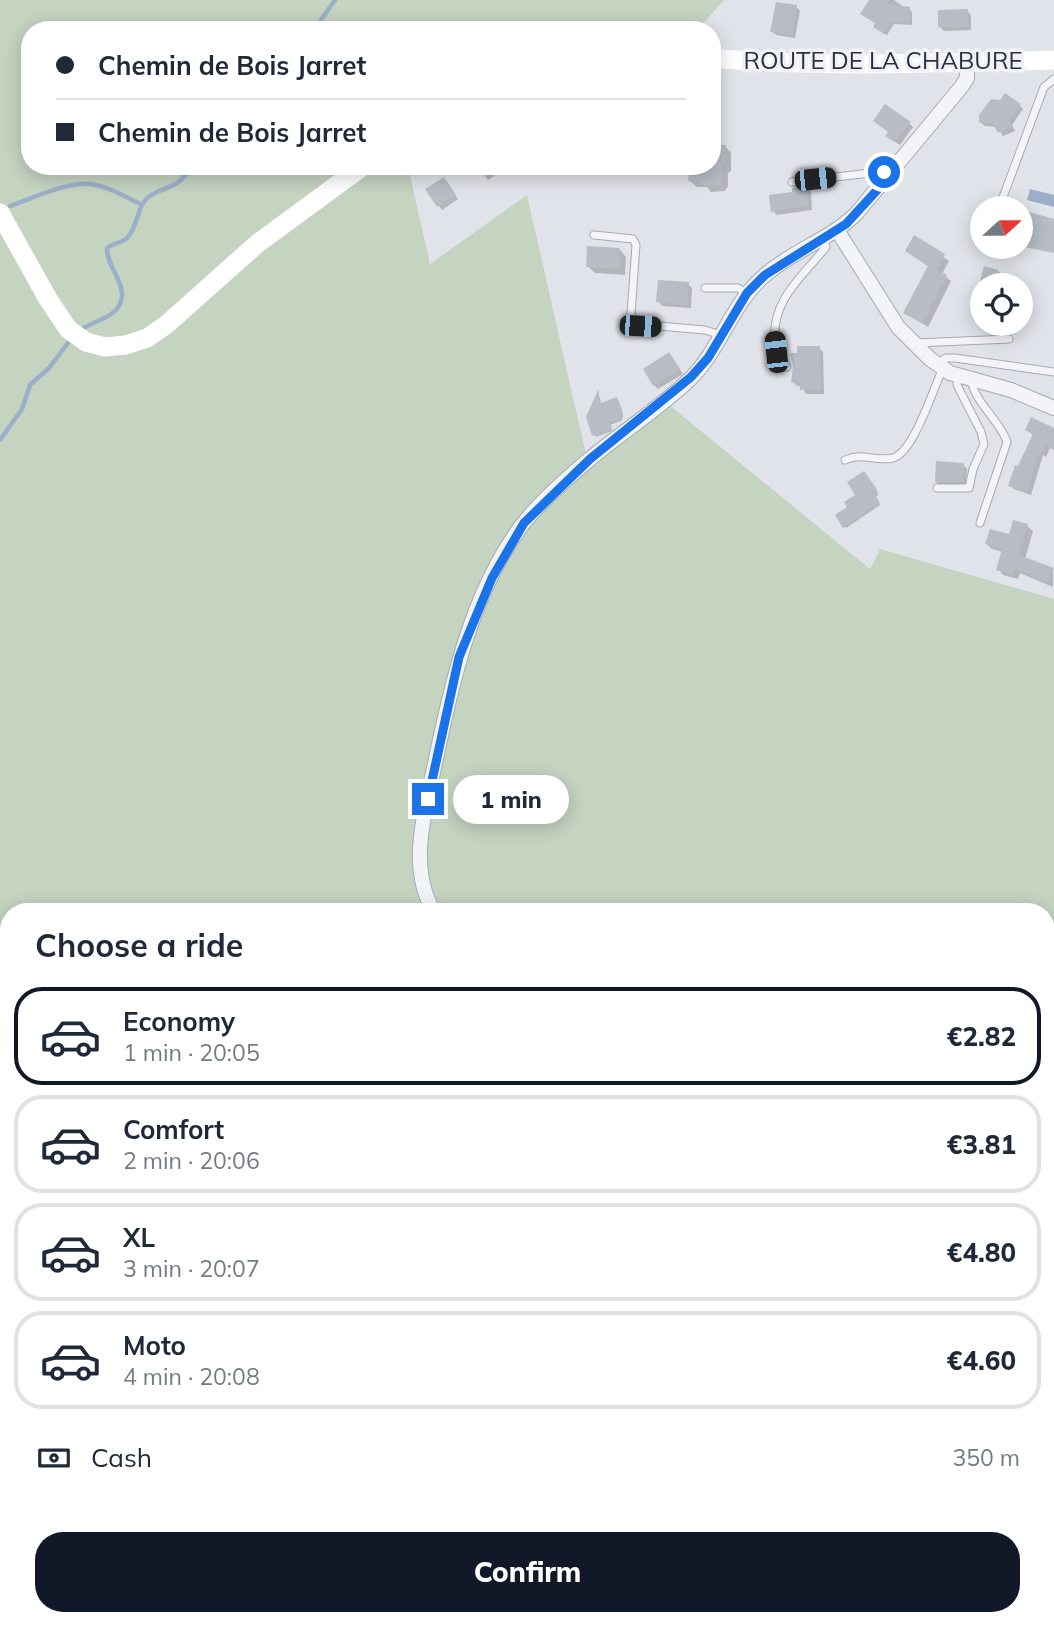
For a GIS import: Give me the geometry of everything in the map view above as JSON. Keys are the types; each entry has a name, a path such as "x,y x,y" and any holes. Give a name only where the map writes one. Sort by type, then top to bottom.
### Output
{"main road":[{"name":"ROUTE DE LA CHABURE","path":"721,59 783,62 967,63 1054,60"},
{"path":"0,213 68,329 86,342 105,347 126,345 147,338 166,325 258,243 351,175"}],"street":[{"path":"430,903 421,883 421,838 459,657 492,578 524,523 590,459 691,377 708,358 747,293 765,275 837,230 856,214 962,86 967,78 967,63"},
{"path":"837,230 898,327 912,343 940,366 1054,408"}],"lane":[{"path":"1003,196 1044,87 1054,79"},
{"path":"792,182 884,172 890,176"},
{"path":"594,235 627,237 633,239 636,245 631,314 635,324 710,330 722,335"},
{"path":"787,368 779,362 776,352 776,316 780,304 794,284 826,247 823,238"},
{"path":"705,288 738,288 747,293"},
{"path":"912,343 1009,339"},
{"path":"845,460 857,456 891,458 904,451 912,438 940,366 946,358 1054,372"},
{"path":"937,488 968,488 984,444 981,432 957,385 965,377 1007,442 980,523"}],"green space":[{"path":"0,0 724,0 705,21 21,21 21,175 410,175 430,264 527,195 589,468 669,405 870,569 880,549 1054,599 1054,903 0,903"}],"water":[{"path":"1030,189 1054,195 1054,207 1033,202 1033,196 1028,196"}],"building":[{"path":"869,0 890,0 887,4 910,7 909,23 891,22 884,34 873,27 875,23 860,14"},
{"path":"776,2 797,5 792,35 770,32"},
{"path":"968,9 968,27 938,27 938,10"},
{"path":"1005,93 1021,104 1009,120 1012,127 998,133 993,124 979,122 979,115 991,99 1000,100"},
{"path":"885,104 911,122 895,142 885,136 888,132 873,121"},
{"path":"721,145 726,145 725,164 719,185 703,186 699,182 688,181 688,175 721,175"},
{"path":"444,177 456,195 437,207 425,189"},
{"path":"807,186 809,206 771,212 769,195 792,192 792,188"},
{"path":"1033,213 1054,219 1054,253 1033,249"},
{"path":"914,235 945,254 937,270 947,275 923,324 903,313 928,266 905,251"},
{"path":"587,246 620,248 619,269 586,267"},
{"path":"984,266 998,270 997,273 982,273"},
{"path":"658,280 689,282 687,305 656,302"},
{"path":"797,346 820,346 821,390 800,390 800,383 791,383 793,366 790,353 797,353"},
{"path":"669,352 680,369 653,386 643,369"},
{"path":"598,390 601,403 617,397 623,413 619,420 610,423 612,429 592,436 586,417"},
{"path":"1031,417 1054,428 1054,449 1046,445 1042,454 1039,453 1027,492 1008,486 1015,465 1018,466 1033,434 1025,430"},
{"path":"936,461 964,463 963,482 935,482"},
{"path":"864,471 876,488 878,494 875,495 880,503 843,528 835,515 847,507 844,502 855,495 847,482"},
{"path":"1013,520 1028,524 1019,555 1054,568 1048,583 1015,569 1013,575 996,570 1002,549 985,544 990,529 1009,534"}],"waterway":[{"path":"320,21 335,0"},
{"path":"82,329 113,313 121,302 121,287 107,248 125,240 131,234 147,198 176,184 185,175"},
{"path":"10,206 50,191 81,184 103,187 141,204"},
{"path":"0,440 22,409 30,385 49,368 68,343"}],"route":[{"path":"428,799 459,657 492,578 524,523 590,459 691,377 708,358 747,293 765,275 846,224 890,176 884,172"}]}
